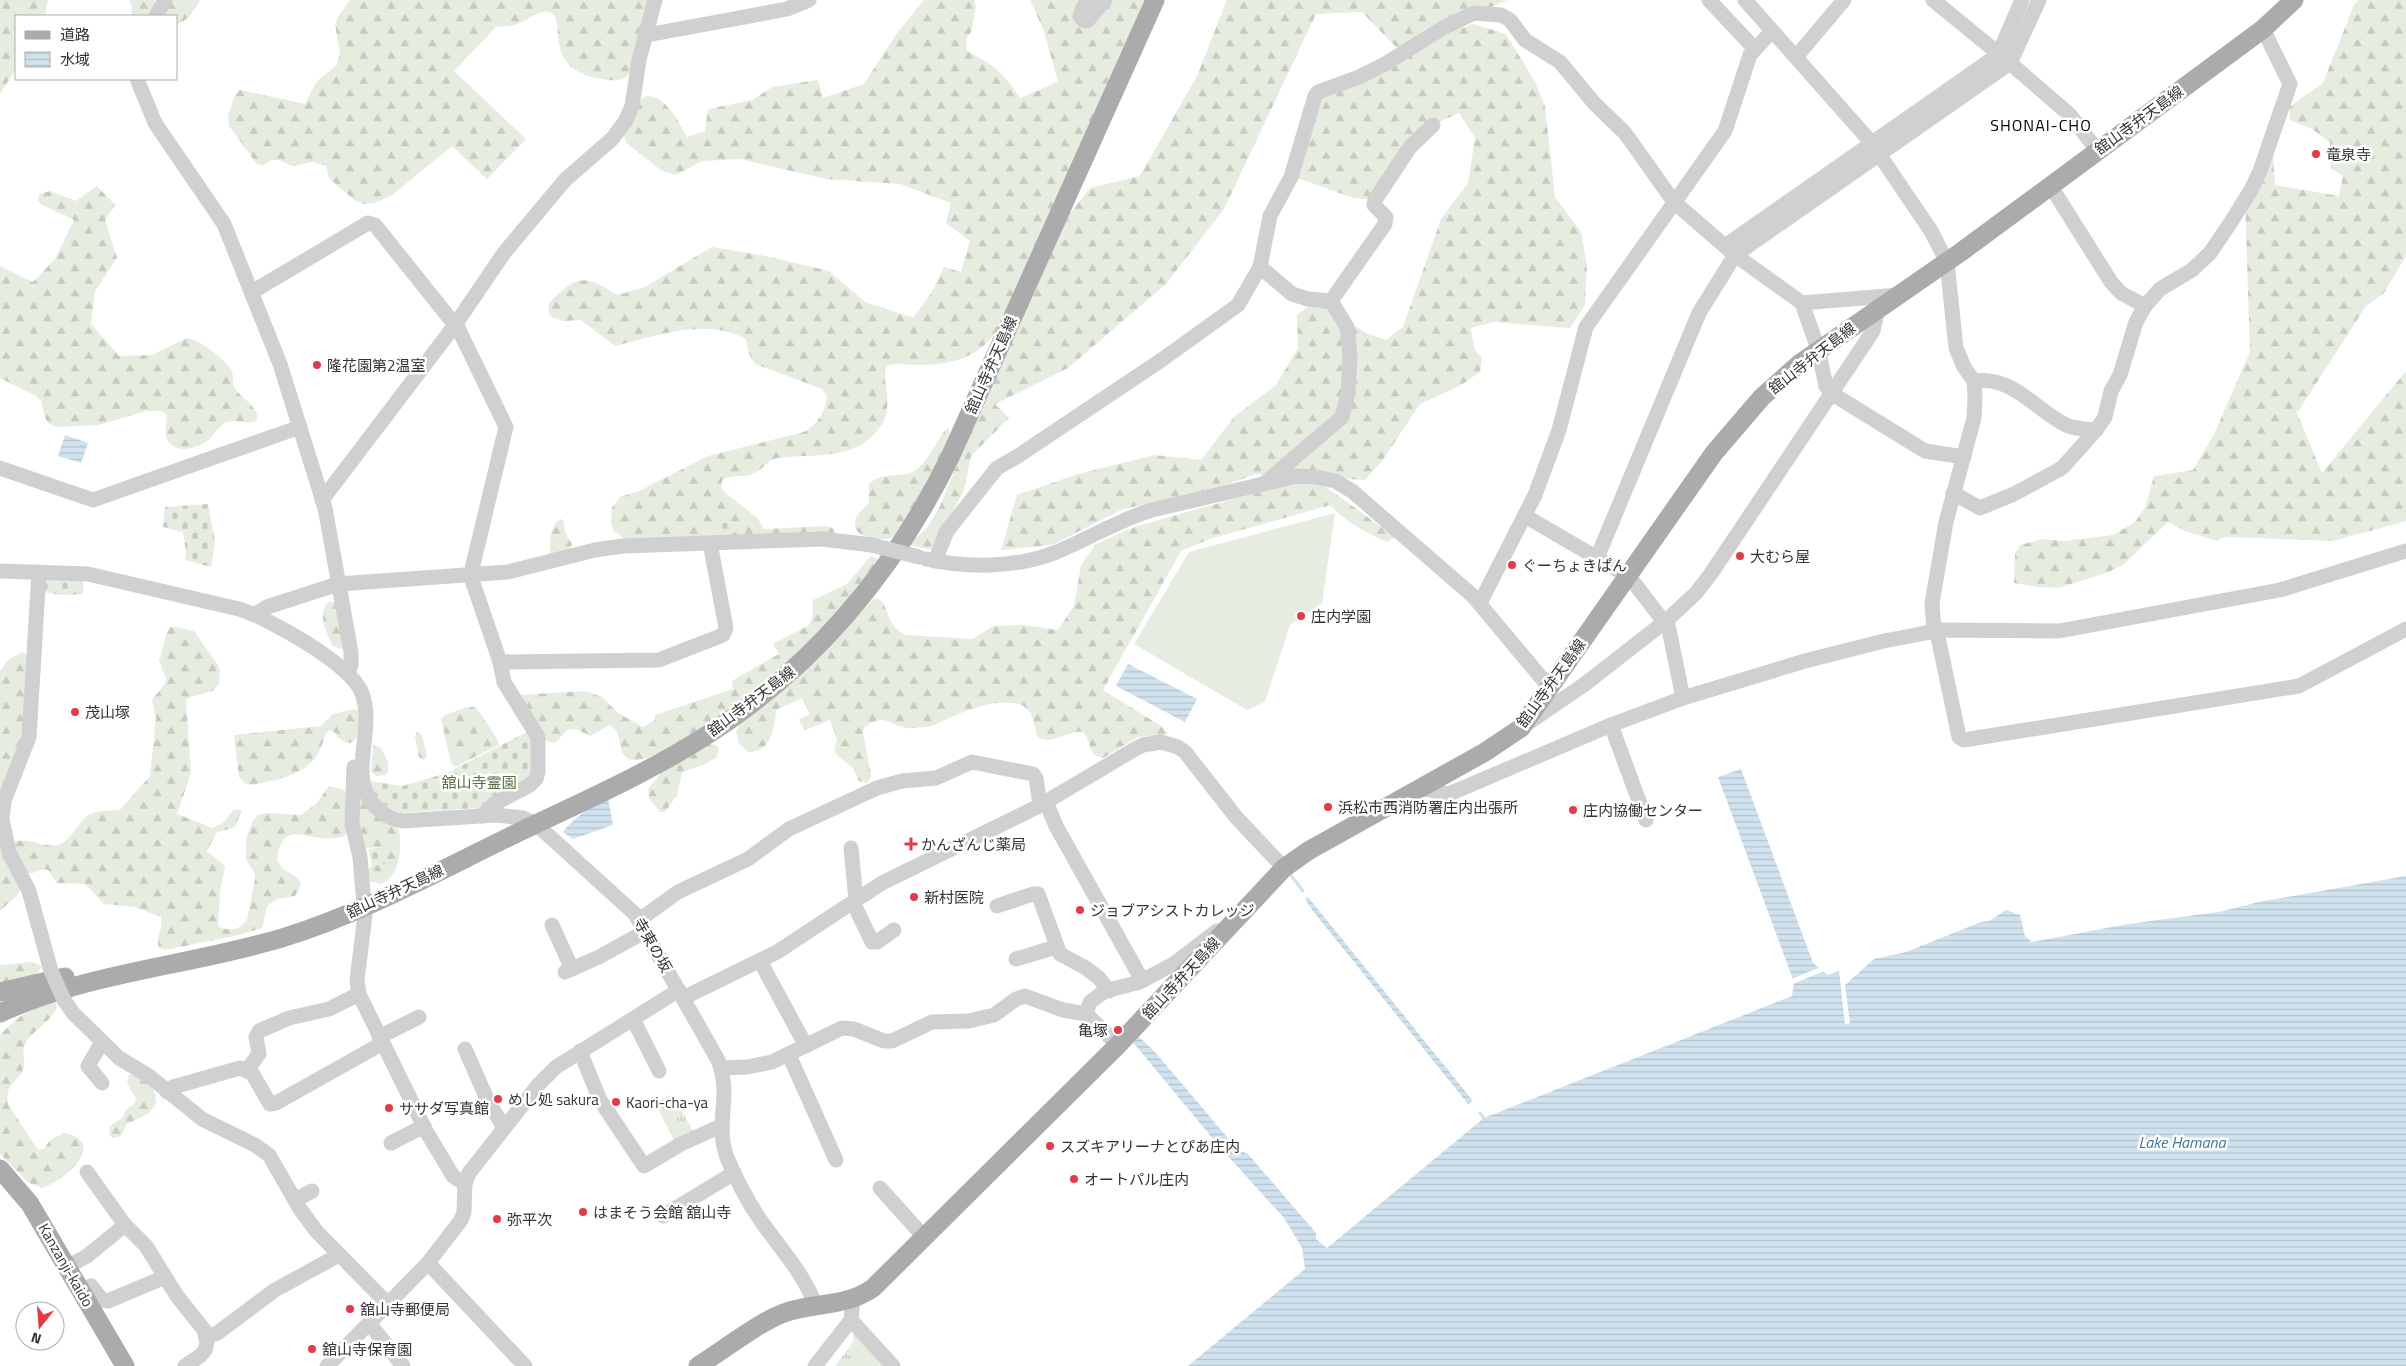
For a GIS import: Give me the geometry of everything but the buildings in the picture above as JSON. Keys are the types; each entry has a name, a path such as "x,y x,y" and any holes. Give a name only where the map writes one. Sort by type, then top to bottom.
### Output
{"main road":[{"name":"舘山寺弁天島線","path":"0,1013 161,966 279,939 365,906 653,767 729,721 775,686 811,653 876,580 917,520 944,469 1155,0"},
{"name":"舘山寺弁天島線","path":"698,1366 782,1314 854,1298 873,1288 1118,1045 1192,957 1232,924 1284,868 1308,851 1496,746 1521,728 1729,433 1768,391 1818,349 1947,262 2263,29 2294,0"},
{"path":"0,992 90,972 126,967 161,966"},
{"path":"0,1027 15,1014 57,996"},
{"name":"Kanzanji-kaido","path":"0,1169 30,1204 125,1366"}],"street":[{"path":"157,15 165,0"},
{"path":"322,500 456,325 496,265 550,198 576,170 613,138 626,120 632,106 639,60 655,0"},
{"path":"647,35 787,9 809,0"},
{"path":"1087,0 1080,16 1087,21 1105,0"},
{"path":"1709,0 1755,49"},
{"path":"1745,0 1876,148 1931,231 1947,262 1956,348 1964,367 1974,381 1974,418 1946,522 1932,603 1934,630 1938,637 1959,737 1964,740 2299,686 2406,629"},
{"path":"1796,57 1844,0"},
{"path":"1932,0 2070,115 2097,150"},
{"path":"2004,59 2022,0"},
{"path":"1597,558 1699,313 1730,250 2004,59 2039,0"},
{"path":"935,561 947,531 997,468 1026,451 1238,305 1260,267 1270,216 1291,178 1315,96 1318,92 1359,77 1385,64 1443,28 1474,13 1484,12 1501,15 1510,20 1525,40 1560,62 1594,102 1625,133 1674,202 1730,250 1802,303 1818,349 1826,386 1831,393 1925,451 1964,457"},
{"path":"1954,494 1980,508 2014,494 2062,468 2106,417 2111,391 2120,375 2136,322 2145,306 2160,289 2192,270 2210,253 2251,190 2260,170 2290,84 2263,29"},
{"path":"1480,603 1525,516 1558,430 1586,327 1725,131 1750,55 1772,31"},
{"path":"137,80 155,122 224,224 280,364 322,500 351,652 351,664 348,672"},
{"path":"1331,301 1385,224 1386,217 1374,205 1375,200 1410,147 1433,125"},
{"path":"2050,185 2111,282 2121,294 2145,306"},
{"path":"252,292 368,223 375,225 456,325 506,427 472,575 500,662 504,682 538,737 540,749 536,779 530,785 494,804 482,816"},
{"path":"1260,267 1292,294 1308,299 1331,301"},
{"path":"1802,303 1899,295"},
{"path":"1263,484 1342,417 1348,393 1350,357 1347,327 1331,301"},
{"path":"1521,728 1585,684 1666,621 1704,584 1873,331 1878,308"},
{"path":"1974,381 1985,380 2002,384 2026,395 2067,426 2096,430"},
{"path":"0,468 93,500 300,427"},
{"path":"255,614 267,606 338,584 472,575 528,568 609,547 822,539 872,545 935,561 1000,564 1037,559 1140,513 1263,484 1306,476 1326,478 1344,486 1480,603 1549,688"},
{"path":"1525,516 1628,575 1666,621 1683,698"},
{"path":"500,662 659,660 723,635 726,628 710,543"},
{"path":"1420,788 1449,794 1611,725 1683,698 1805,661 1934,630 2060,631 2280,590 2406,551"},
{"path":"0,571 99,576 255,614 328,657 348,672 360,690 366,705 362,777 364,790 371,802 387,816 406,820 482,816 514,817 536,824"},
{"path":"39,572 29,737 4,801 2,819 9,852 29,891 57,996 119,1058 149,1076 202,1120 263,1149 274,1162 295,1200 317,1232 388,1304"},
{"path":"1611,725 1646,820"},
{"path":"364,742 360,742 355,749 352,806 352,824 360,857 365,906 358,980 359,994 424,1126 453,1176 465,1184"},
{"path":"327,1366 428,1263 463,1216 465,1184 472,1168 550,1072 633,1018 681,994 760,961 889,880 1043,804 1143,745 1152,742 1169,744 1185,752 1236,817 1284,868"},
{"path":"552,924 569,971 643,925 678,892 748,859 789,829 885,785 936,778 967,763 977,762 1033,774 1036,778 1043,804 1142,980"},
{"name":"寺東の坂","path":"536,824 580,866 624,902 643,925 721,1068 726,1093 721,1126 722,1144 734,1173 761,1220 792,1263 816,1307"},
{"path":"851,848 855,901 872,942 878,942 894,930"},
{"path":"997,906 1038,894 1056,947 1063,957 1086,968 1099,978 1109,990"},
{"path":"1016,959 1056,947"},
{"path":"1086,1014 1090,1002 1109,990 1142,980 1192,957"},
{"path":"760,961 806,1046"},
{"path":"247,1070 259,1054 256,1037 259,1031 289,1018 329,1009 359,994"},
{"path":"721,1068 760,1065 788,1055 842,1028 854,1029 884,1042 892,1041 932,1022 969,1020 994,1016 1016,999 1025,996 1063,1010 1086,1014 1118,1045"},
{"path":"167,1092 174,1087 234,1068 247,1070 252,1073 270,1104 276,1103 420,1017"},
{"path":"633,1018 659,1071"},
{"path":"102,1042 88,1066 102,1083"},
{"path":"465,1049 487,1099 504,1128"},
{"path":"580,1051 600,1100 644,1166 681,1144 721,1126"},
{"path":"788,1055 836,1160"},
{"path":"391,1143 424,1126"},
{"path":"87,1172 125,1225 146,1246 206,1336 204,1350 200,1356 185,1366"},
{"path":"663,1216 734,1173"},
{"path":"880,1188 924,1238"},
{"path":"295,1200 312,1191"},
{"path":"67,1267 87,1256 125,1225"},
{"path":"206,1336 216,1334 275,1290 340,1254"},
{"path":"428,1263 525,1366"},
{"path":"81,1291 91,1286 102,1300 108,1301 149,1286 165,1277"},
{"path":"823,1362 851,1320 854,1298"},
{"path":"851,1320 893,1366"},
{"path":"369,1323 403,1366"}],"green space":[{"path":"0,0 48,0 45,15 15,15 15,71 0,94"},
{"path":"129,0 154,0 156,6 152,15 131,15 132,5"},
{"path":"170,0 200,0 189,17 178,25 178,15 163,15"},
{"path":"350,0 651,0 633,68 628,75 620,80 608,80 586,75 572,67 564,57 555,18 551,13 539,13 506,27 497,26 454,71 526,139 487,179 452,146 391,196 374,203 364,204 354,200 329,178 326,166 313,162 292,166 279,160 272,160 263,165 257,164 229,126 228,116 235,95 240,90 305,104 317,81 337,65 340,53 335,25 338,17"},
{"path":"924,0 974,0 976,7 971,32 966,39 967,51 997,70 1008,81 1020,98 1058,82 1044,31 1030,0 1145,0 999,327 982,346 963,358 940,364 888,365 885,370 887,408 885,418 870,438 859,446 834,454 778,458 770,461 753,474 723,479 721,485 723,491 757,518 764,529 826,526 833,528 835,534 740,537 739,522 717,523 718,538 625,539 614,531 611,524 612,508 620,497 639,491 708,456 804,432 820,417 825,408 827,397 822,389 755,364 749,354 746,339 714,329 681,331 615,346 581,320 563,321 552,317 549,312 549,304 557,295 571,284 584,280 597,284 618,295 645,287 712,247 765,256 829,271 865,302 913,318 932,292 944,267 961,272 970,241 946,223 951,203 900,184 826,179 740,159 702,161 676,175 662,171 628,144 624,136 632,111 643,98 647,96 654,97 671,111 687,137 705,131 708,109 753,100 772,87 818,80 823,98 864,84 897,33"},
{"path":"1227,0 1507,0 1398,49 1362,12 1316,14 1224,209 1166,284 1068,368 995,404 1009,418 971,456 964,490 933,550 912,546 910,544 927,528 940,506 989,385 1068,216 1090,188 1140,176 1197,76"},
{"path":"2359,0 2406,0 2406,256 2384,293 2366,306 2297,413 2322,473 2406,371 2406,521 2333,541 2224,537 2217,541 2185,531 2168,522 2124,564 2109,572 2059,588 2014,583 2015,554 2020,545 2042,539 2064,541 2113,535 2135,522 2146,505 2154,476 2193,470 2214,434 2250,352 2245,199 2272,138 2275,185 2339,196 2343,176 2331,168 2330,142 2312,129 2290,120 2289,107 2323,83 2354,5"},
{"path":"1473,24 1506,34 1535,82 1545,106 1555,197 1581,232 1587,265 1585,305 1570,328 1493,322 1471,328 1474,349 1482,358 1480,372 1461,385 1420,404 1382,461 1365,480 1256,474 1215,489 1123,509 1052,545 1001,550 1017,495 1078,474 1155,455 1201,460 1234,417 1276,385 1298,348 1297,315 1317,300 1366,333 1386,340 1403,327 1441,219 1468,183 1475,138 1459,113 1433,125 1375,200 1353,198 1295,177 1324,89 1422,42"},
{"path":"97,186 115,205 105,220 117,258 95,291 91,324 119,356 152,355 187,338 205,346 219,356 229,367 233,374 234,387 253,407 257,416 256,421 225,423 210,438 198,446 181,449 175,447 167,439 167,415 162,411 146,411 99,425 57,427 49,424 45,418 41,401 36,396 0,378 0,266 33,282 55,259 74,220 40,204 38,201 39,194 50,191 76,201"},
{"path":"946,429 950,429 949,437 923,491 899,531 893,537 883,539 870,538 859,533 856,529 855,520 869,503 869,484 886,476 910,473 916,470"},
{"path":"1302,480 1322,484 1395,537 1388,542 1372,535 1350,522 1330,505 1210,539 1181,551 1103,690 1161,726 1168,734 1138,737 1103,758 1094,754 1083,732 1047,740 1042,739 1036,732 1031,714 1027,708 1010,703 997,703 977,707 926,727 907,728 882,720 871,723 864,728 863,733 871,775 868,783 859,781 853,768 836,754 834,750 837,740 830,720 805,730 799,719 810,714 802,698 776,710 773,731 767,744 762,748 748,752 739,744 736,732 741,722 875,598 882,601 896,629 906,635 973,639 993,626 1024,625 1058,630 1074,606 1081,565 1096,544 1137,526"},
{"path":"208,504 215,541 211,567 185,560 186,552 183,532 163,527 165,507"},
{"path":"1335,513 1322,603 1290,625 1265,702 1247,710 1134,644 1189,552"},
{"path":"561,519 564,521 565,533 572,544 569,551 551,555 550,540 552,530 557,521"},
{"path":"740,522 740,537 718,538 717,523"},
{"path":"871,556 878,559 876,566 824,627 793,659 748,696 692,735 666,750 644,759 629,759 625,756 617,732 610,725 590,736 578,730 568,729 553,743 544,740 520,695 584,691 602,697 618,713 643,727 655,720 655,715 733,689 732,681 779,654 773,644 809,625 813,615 813,600 847,584"},
{"path":"45,579 83,580 83,594 63,595 43,592"},
{"path":"330,601 336,603 345,646 342,649 333,646 324,623 324,611"},
{"path":"170,627 194,631 220,668 219,684 213,691 190,697 186,700 191,773 177,814 213,828 224,822 234,809 242,810 235,827 216,833 207,851 225,866 220,892 218,926 234,929 241,926 247,920 255,874 246,859 246,840 252,822 258,815 269,813 301,815 316,804 329,786 348,793 348,830 346,835 334,838 293,835 286,838 280,845 277,860 283,869 299,879 301,885 295,896 277,899 267,906 262,928 239,935 165,950 159,948 158,944 161,917 135,907 104,904 85,884 57,883 48,870 43,869 31,873 25,872 18,860 14,842 26,841 48,845 60,844 69,837 84,819 93,813 120,810 150,776 156,718 152,700 167,681 159,661"},
{"path":"22,652 28,656 25,737 0,800 0,671 8,660"},
{"path":"467,707 474,707 478,710 498,740 499,745 455,767 451,763 441,719 445,715"},
{"path":"354,709 360,711 357,736 354,741 350,743 345,742 337,737 336,733 329,730 325,735 318,754 305,768 280,779 253,785 246,784 239,777 234,735 321,726 333,714"},
{"name":"舘山寺霊園","path":"531,730 536,743 528,782 479,808 401,813 381,802 373,793 370,781 402,786 447,773"},
{"path":"417,732 422,735 427,755 424,760 419,757 415,736"},
{"path":"708,744 716,745 719,748 717,757 703,765 682,772 677,795 665,812 660,812 649,798 648,789 662,772"},
{"path":"373,745 381,748 388,762 388,772 385,775 376,776 371,771"},
{"path":"357,797 399,830 400,853 396,868 392,875 381,884 369,881 368,870 372,866 384,864 382,847 362,848"},
{"path":"0,828 21,887 16,896 0,911"},
{"path":"382,847 385,864 372,866 369,849"},
{"path":"32,962 42,966 36,975 0,986 0,965"},
{"path":"54,1001 57,1005 53,1014 31,1035 25,1044 23,1069 8,1092 9,1106 38,1150 44,1149 50,1140 64,1133 77,1138 83,1145 83,1153 78,1162 61,1178 42,1188 29,1183 0,1154 0,1035 39,1005"},
{"path":"129,1075 139,1076 154,1090 156,1104 148,1114 127,1124 121,1136 113,1138 109,1135 110,1126 121,1119 127,1109 135,1103 136,1098 127,1083"},
{"path":"673,1094 695,1135 676,1144 655,1103"},
{"path":"856,1332 890,1366 876,1366 854,1341 853,1335"},
{"path":"854,1341 876,1366 835,1366"}],"water":[{"path":"65,435 88,443 81,463 58,456"},
{"path":"1128,664 1197,699 1185,722 1116,686"},
{"name":"Lake Hamana","path":"1741,769 1813,963 1828,975 1839,971 1845,1024 1850,1023 1845,985 1874,959 1906,952 1981,922 1989,921 2006,910 2020,915 2025,936 2032,942 2128,924 2219,912 2259,902 2406,876 2406,1366 1188,1366 1305,1269 1302,1248 1284,1218 1218,1145 1132,1041 1137,1035 1155,1052 1238,1150 1248,1154 1316,1233 1316,1239 1327,1248 1484,1118 1792,996 1794,982 1718,777"},
{"path":"608,798 613,825 573,839 563,832 571,822"},
{"path":"1308,897 1473,1101 1468,1104 1313,911 1305,899"}],"pier":[{"path":"1821,967 1825,971 1792,984 1791,979"}],"waterway":[{"path":"1290,874 1303,891"},
{"path":"1480,1113 1484,1118"}],"place":[{"name":"竜泉寺","path":"2316,154"},
{"name":"隆花園第2温室","path":"317,365"},
{"name":"大むら屋","path":"1740,556"},
{"name":"ぐーちょきぱん","path":"1512,565"},
{"name":"庄内学園","path":"1301,616"},
{"name":"茂山塚","path":"75,712"},
{"name":"浜松市西消防署庄内出張所","path":"1328,807"},
{"name":"庄内協働センター","path":"1573,810"},
{"name":"かんざんじ薬局","path":"911,844"},
{"name":"新村医院","path":"914,897"},
{"name":"ジョブアシストカレッジ","path":"1080,910"},
{"name":"亀塚","path":"1118,1030"},
{"name":"めし処 sakura","path":"498,1099"},
{"name":"Kaori-cha-ya","path":"616,1102"},
{"name":"ササダ写真館","path":"389,1108"},
{"name":"スズキアリーナとぴあ庄内","path":"1050,1146"},
{"name":"オートパル庄内","path":"1074,1179"},
{"name":"はまそう会館 舘山寺","path":"583,1212"},
{"name":"弥平次","path":"497,1219"},
{"name":"舘山寺郵便局","path":"350,1309"},
{"name":"舘山寺保育園","path":"312,1349"}],"district":[{"name":"SHONAI-CHO","path":"2041,125"}]}
